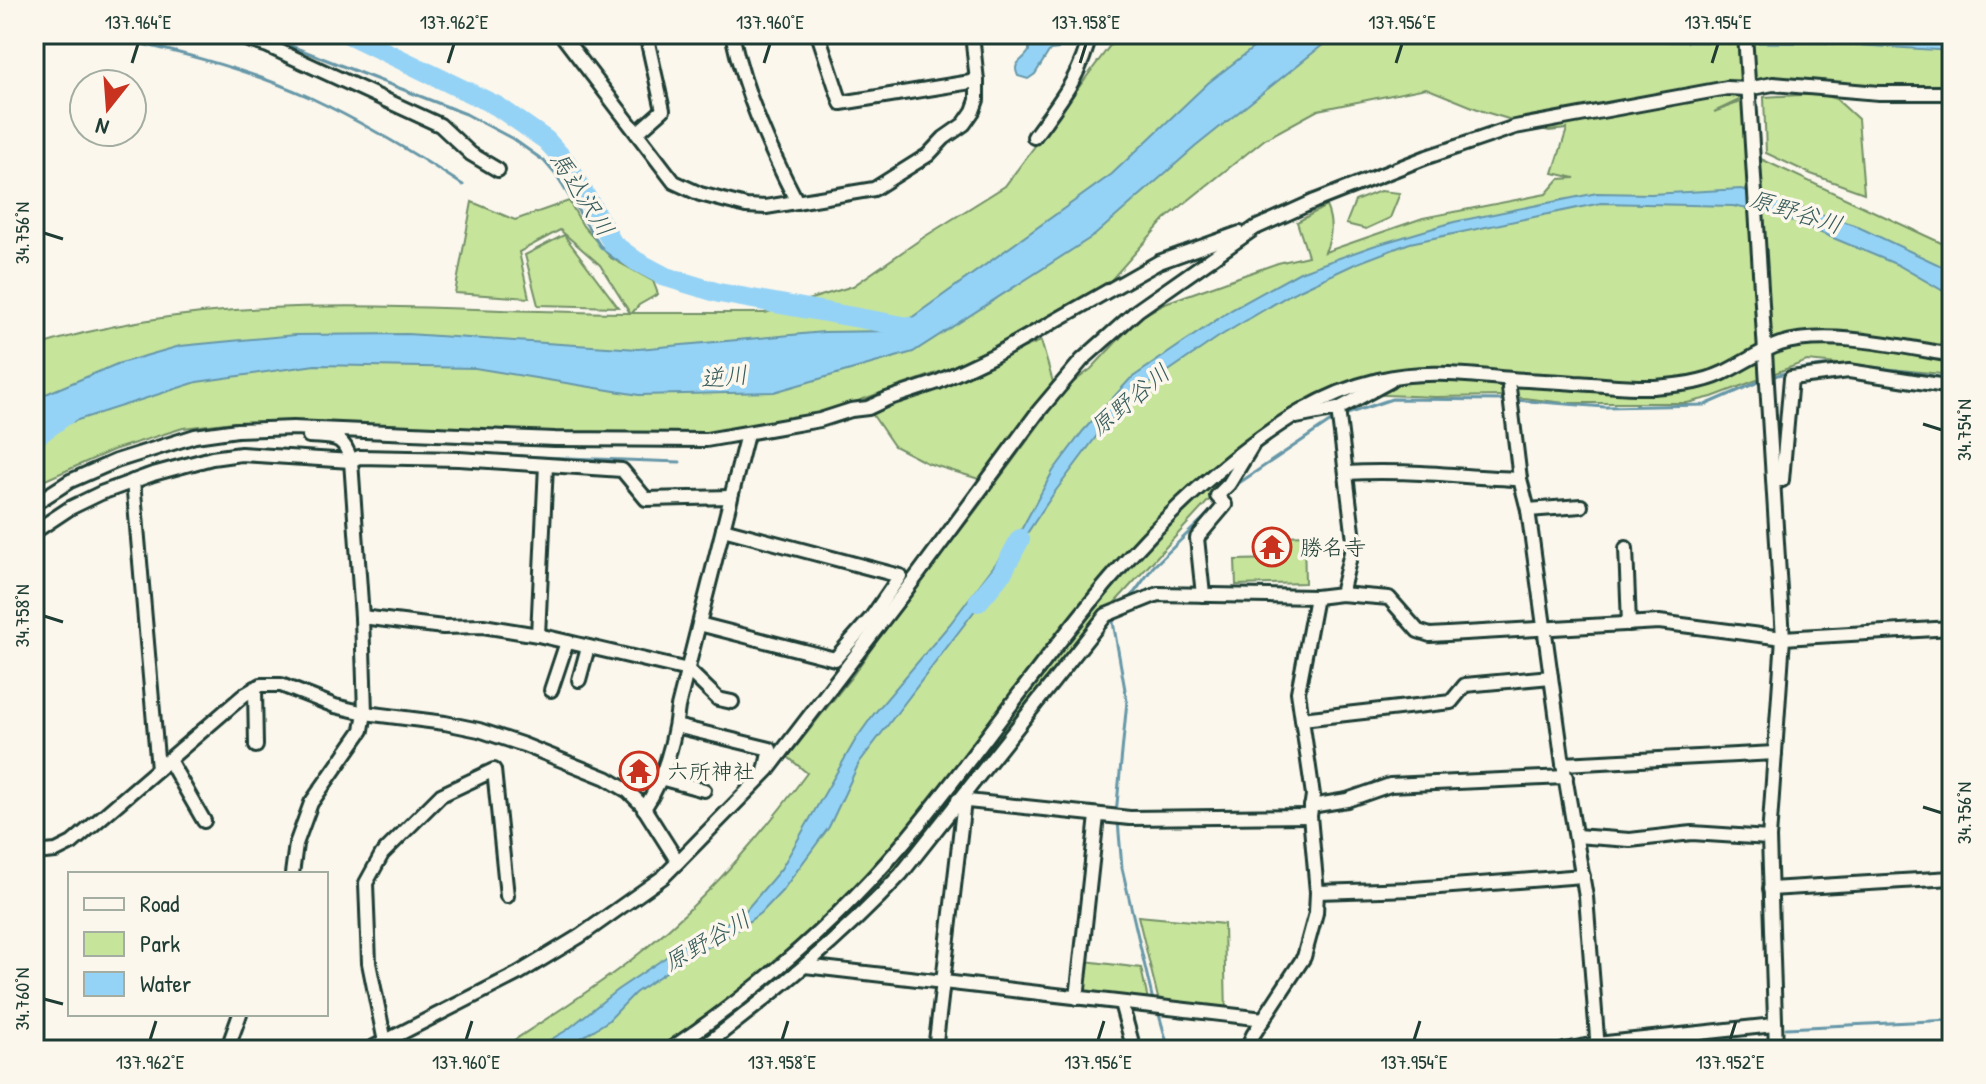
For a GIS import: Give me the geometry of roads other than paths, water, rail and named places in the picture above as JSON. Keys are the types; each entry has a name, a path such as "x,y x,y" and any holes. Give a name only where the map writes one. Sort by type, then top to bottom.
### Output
{"street":[{"path":"229,34 268,46 440,125 471,154 498,170"},
{"path":"561,34 674,182 700,194 746,206 766,207 874,189 928,155 944,138 964,124 973,111 977,100 977,81 972,34"},
{"path":"637,133 663,110 646,34"},
{"path":"732,34 756,116 797,202"},
{"path":"818,34 841,103 977,81"},
{"path":"1034,137 1074,81 1085,59 1090,34"},
{"path":"1745,34 1783,638 1769,838 1776,1050"},
{"path":"34,504 70,481 116,461 195,436 250,430 293,428 634,440 706,440 747,434 868,408 938,382 993,356 1159,262 1255,228 1427,157 1515,127 1727,88 1748,89 1773,84 1879,93 1952,93"},
{"path":"368,1050 519,973 580,936 663,877 764,774 1038,412 1082,360 1138,310 1255,228"},
{"path":"669,1050 736,1003 832,920 907,839 1101,588 1142,541 1194,490 1302,408 1336,393 1400,376 1456,373 1605,387 1690,384 1718,376 1776,345 1815,338 1952,355"},
{"path":"1774,480 1782,480 1791,378 1849,371 1952,387"},
{"path":"1456,373 1467,380 1509,388 1554,388 1581,383"},
{"path":"1281,422 1338,409 1400,376"},
{"path":"1509,388 1520,479 1528,510 1583,876 1598,1047"},
{"path":"1338,409 1354,540 1341,594"},
{"path":"250,430 339,439 346,444 351,461 365,713 362,730 311,803 296,844 292,872"},
{"path":"644,809 655,792 676,726 747,434"},
{"path":"1203,595 1197,538 1225,505 1217,496 1229,484 1256,440"},
{"path":"34,532 70,508 133,481 212,458 241,454 351,461 359,457 459,459 622,470 646,499 731,497"},
{"path":"538,635 546,465"},
{"path":"1346,473 1393,470 1520,479"},
{"path":"133,481 158,769"},
{"path":"1528,510 1581,506"},
{"path":"699,624 835,659 871,618 900,576 723,529"},
{"path":"1626,548 1629,624"},
{"path":"699,1050 805,966 866,912 961,801 1106,615 1158,594 1316,597 1341,594 1389,598 1418,631 1430,635 1659,622 1783,638 1952,628"},
{"path":"1246,1050 1304,957 1312,932 1317,892 1310,811 1313,795 1298,692 1316,597"},
{"path":"362,617 443,627 483,626 538,635 688,670 718,699 732,702"},
{"path":"551,690 567,642"},
{"path":"579,680 588,647"},
{"path":"1302,719 1451,702 1465,685 1551,677"},
{"path":"34,853 56,851 72,843 255,688 281,685 335,706 365,713 479,730 606,778 628,791 644,809 678,862"},
{"path":"255,688 256,746"},
{"path":"676,726 770,749 764,774"},
{"path":"961,801 1130,818 1310,811 1390,785 1775,753"},
{"path":"169,760 204,821"},
{"path":"385,1042 369,963 366,883 382,854 441,795 494,770 507,896"},
{"path":"660,778 704,790"},
{"path":"935,1050 961,801"},
{"path":"1077,998 1097,816"},
{"path":"1576,836 1630,840 1692,833 1769,838"},
{"path":"1317,892 1413,889 1583,876"},
{"path":"1770,889 1952,878"},
{"path":"805,966 1264,1019"},
{"path":"1121,1003 1134,1050"},
{"path":"227,1050 239,1016"},
{"path":"1564,1050 1774,1025"}],"water":[{"path":"1017,34 1041,34 1060,42 1058,49 1050,50 1035,74 1028,79 1018,76 1016,71 1017,65 1029,51"},
{"name":"逆川","path":"1271,34 1405,34 1324,44 1195,147 1095,235 913,352 774,392 639,395 475,368 315,365 197,382 34,434 34,399 117,364 180,346 295,335 407,334 638,349 824,332 893,331 1112,174 1208,83"},
{"path":"1580,34 1952,34 1952,51 1824,43 1674,42"},
{"path":"1741,189 1854,225 1952,271 1952,276 1948,274 1947,282 1952,286 1952,296 1898,265 1778,215 1733,206 1601,203 1410,243 1291,294 1220,336 1148,385 1099,433 1054,493 979,605 859,763 829,827 782,891 763,911 729,936 685,959 635,993 608,1021 562,1050 533,1050 567,1030 617,990 696,937 741,916 781,869 873,715 950,624 1021,530 1053,471 1083,431 1130,379 1231,310 1300,272 1373,246 1454,222 1597,193 1651,194"}],"waterway":[{"path":"97,34 204,60 284,86 368,127 463,185"},
{"path":"260,34 466,114 513,139 544,161 556,175 600,246 615,259 648,274 696,286"},
{"name":"馬込沢川","path":"348,34 497,106 546,140 566,162 613,244 666,277 719,293 926,330"},
{"path":"1772,377 1795,370 1839,365 1884,368 1952,379"},
{"path":"1514,400 1605,407 1705,405 1765,379"},
{"path":"1341,416 1392,399 1507,400"},
{"path":"34,438 67,414"},
{"path":"1224,498 1239,483 1334,419"},
{"path":"122,479 144,469 218,451"},
{"path":"486,455 680,462"},
{"path":"1129,600 1153,567 1218,504"},
{"name":"原野谷川","path":"978,602 1002,573 1020,539"},
{"path":"1116,814 1127,701 1113,622 1117,616"},
{"path":"1118,821 1122,868 1153,1001"},
{"path":"1158,1011 1169,1050"},
{"path":"1786,1028 1952,1020"}],"place":[{"name":"勝名寺","path":"1272,547"},
{"name":"六所神社","path":"639,771"}]}
